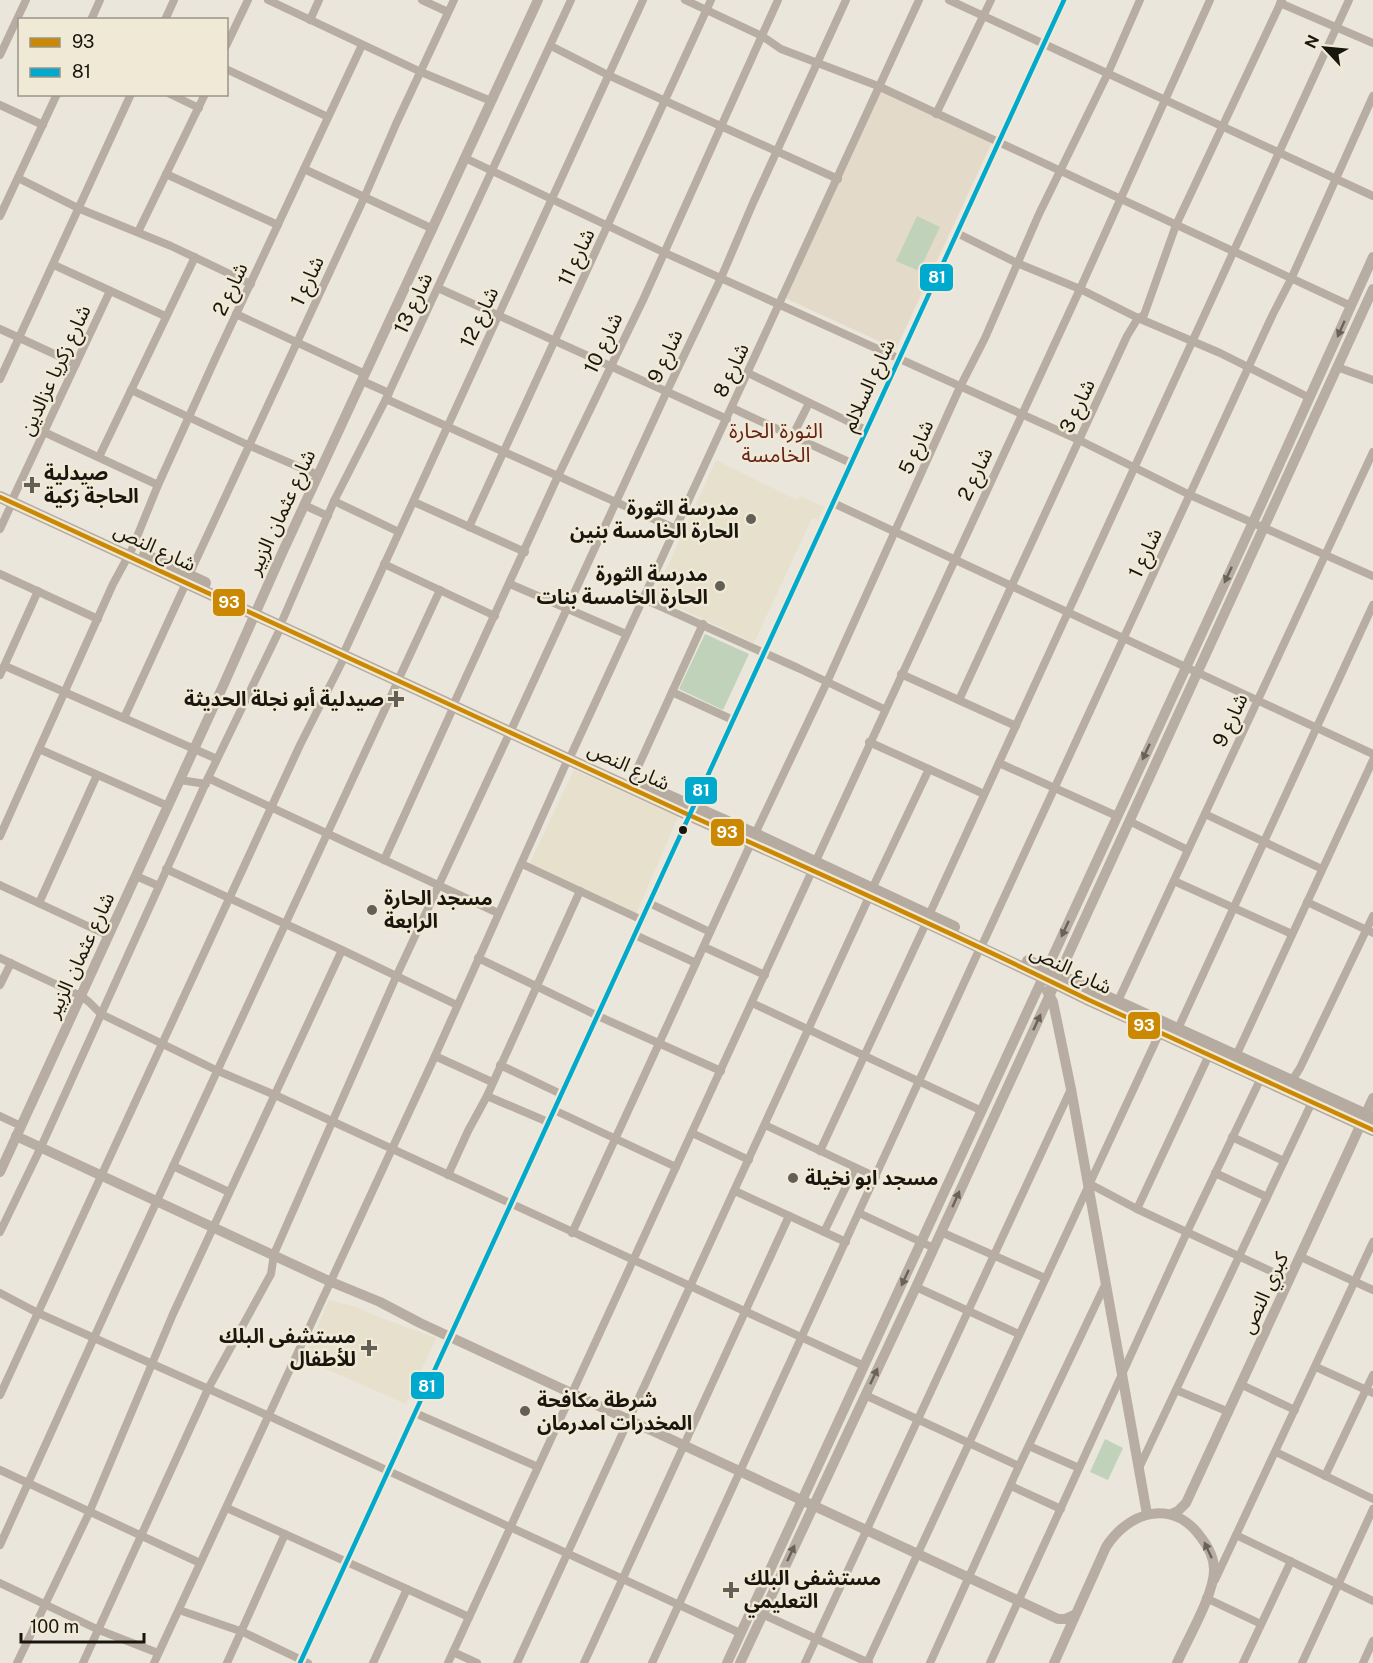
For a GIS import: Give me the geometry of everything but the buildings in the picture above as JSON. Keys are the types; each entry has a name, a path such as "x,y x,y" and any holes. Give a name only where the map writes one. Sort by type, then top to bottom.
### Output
{"main road":[{"name":"شارع النص","path":"0,489 13,499 928,919 1049,981 1160,1032 1176,1034 1236,1056 1368,1122"},
{"name":"شارع النص","path":"0,497 13,499"},
{"name":"شارع النص","path":"570,756 632,780 691,811"},
{"name":"شارع النص","path":"1049,981 1117,1003 1176,1034 1209,1055 1312,1102 1368,1122"}],"street":[{"path":"0,55 26,0"},
{"path":"92,18 99,0"},
{"path":"166,18 174,0"},
{"path":"228,42 248,0"},
{"path":"268,0 421,72 491,101"},
{"path":"310,21 319,0"},
{"path":"422,0 448,12"},
{"name":"شارع 1","path":"124,718 454,0"},
{"name":"شارع عثمان الزبير","path":"0,1172 195,749 304,505 538,0"},
{"name":"شارع 13","path":"0,1232 41,1148 166,869 282,623 334,501 387,396 571,0"},
{"name":"شارع 12","path":"0,1395 345,652 643,0"},
{"path":"685,0 762,36 781,49 878,86 1351,306"},
{"name":"شارع 11","path":"469,527 711,0"},
{"name":"شارع 10","path":"384,860 778,0"},
{"name":"شارع 9","path":"83,1663 208,1389 270,1274 274,1254 396,977 721,278 846,0"},
{"name":"شارع 8","path":"153,1663 227,1508 626,634 838,178 878,86 920,0"},
{"path":"950,0 1373,196"},
{"path":"936,114 991,0"},
{"name":"شارع السلالم","path":"303,1662 387,1472 1064,0"},
{"name":"شارع 5","path":"572,1233 827,682 1059,171 1108,73 1140,0"},
{"name":"شارع 2","path":"448,1663 765,975 884,709 1080,289 1210,0"},
{"path":"820,1151 1136,468 1192,340 1349,0"},
{"path":"1281,2 1373,43"},
{"name":"شارع 3","path":"959,700 1127,336 1138,318 1144,315 1176,225 1281,2"},
{"name":"شارع 2","path":"0,836 3,822 66,693 113,584 131,553 158,485 362,45"},
{"path":"551,46 608,75 838,178"},
{"path":"228,70 327,117"},
{"path":"0,216 56,96"},
{"path":"0,379 130,96"},
{"path":"174,96 199,108"},
{"path":"138,232 204,96"},
{"name":"شارع 1","path":"652,1663 1292,277 1373,96"},
{"path":"0,105 43,125"},
{"path":"465,158 663,252 1079,440 1190,495 1265,526 1373,576"},
{"path":"304,169 433,229"},
{"path":"166,174 278,225"},
{"path":"18,178 80,209 138,232 251,284"},
{"path":"957,233 1017,263 1192,340 1310,398"},
{"path":"99,457 195,257"},
{"path":"740,1663 934,1248 1117,816 1373,257"},
{"path":"54,265 165,316"},
{"path":"438,288 727,419"},
{"path":"726,1663 981,1111 1129,821 1199,673 1373,289"},
{"name":"شارع زكريا عزالدين","path":"0,529 110,291"},
{"path":"236,314 363,377 387,396 447,426 676,529"},
{"path":"0,329 76,364"},
{"path":"1337,367 1373,380"},
{"path":"748,373 866,430"},
{"path":"131,390 318,475"},
{"path":"793,435 809,403"},
{"path":"732,408 851,463"},
{"path":"44,432 158,485"},
{"name":"شارع 9","path":"1117,1003 1373,452"},
{"path":"334,501 399,532"},
{"path":"414,502 525,552"},
{"path":"833,503 1373,754"},
{"path":"304,505 328,516"},
{"path":"384,564 495,616"},
{"path":"0,574 98,619"},
{"path":"510,584 626,634"},
{"path":"0,1545 440,590"},
{"path":"0,675 38,591"},
{"path":"644,598 884,709"},
{"path":"1176,1034 1373,605"},
{"path":"632,780 703,624"},
{"path":"5,666 218,759"},
{"path":"901,674 1016,726"},
{"path":"672,692 733,720"},
{"path":"869,742 984,794"},
{"path":"39,749 168,806"},
{"path":"1236,1056 1373,760"},
{"path":"999,762 1117,816"},
{"path":"517,1663 929,769"},
{"path":"39,903 97,776"},
{"path":"180,780 207,781 272,808 498,913"},
{"path":"1205,814 1322,869"},
{"path":"1129,821 1188,850"},
{"path":"522,864 642,920"},
{"path":"166,869 457,1005"},
{"path":"136,876 159,886"},
{"path":"1174,881 1292,934"},
{"path":"0,885 109,936"},
{"path":"448,1175 487,1096 580,891"},
{"path":"1307,902 1370,932"},
{"path":"650,903 710,932"},
{"path":"1291,1082 1370,932 1373,916"},
{"path":"635,935 696,963"},
{"path":"704,947 765,975"},
{"path":"17,1663 89,1513 151,1364 342,950"},
{"path":"0,958 81,996 101,1014 218,1071 275,1095 864,1366"},
{"path":"478,958 598,1016 721,1071"},
{"path":"0,986 10,963"},
{"path":"1049,981 1071,1089 1147,1514"},
{"path":"752,1003 981,1111"},
{"path":"762,1614 868,1663 1087,1185 1160,1032"},
{"path":"1137,1209 1209,1055"},
{"path":"435,1056 492,1082"},
{"path":"500,1065 561,1094"},
{"path":"990,1663 1187,1232 1261,1078"},
{"path":"805,1663 1071,1089"},
{"path":"487,1096 548,1122"},
{"name":"كبري النص","path":"1186,1503 1290,1280 1368,1122 1373,1098"},
{"path":"1139,1468 1312,1102"},
{"path":"554,1110 676,1167"},
{"path":"0,1116 41,1148 329,1281 380,1302 1050,1615 1065,1619 1074,1615"},
{"path":"765,1125 876,1177"},
{"path":"692,1133 749,1160"},
{"path":"1232,1137 1284,1161"},
{"path":"173,1166 229,1192"},
{"path":"824,1232 855,1168"},
{"path":"1215,1173 1267,1197"},
{"path":"1087,1185 1290,1280"},
{"path":"735,1191 846,1242"},
{"path":"859,1213 934,1248"},
{"path":"584,1663 789,1216"},
{"path":"941,1232 1045,1278"},
{"path":"1177,1663 1373,1242"},
{"path":"1301,1257 1373,1290"},
{"path":"930,1663 1019,1466 1105,1285"},
{"path":"916,1287 1019,1334"},
{"path":"0,1293 38,1313 269,1416 740,1633"},
{"path":"1316,1367 1370,1391"},
{"path":"1325,1476 1370,1391 1373,1375"},
{"path":"1242,1385 1295,1410"},
{"path":"1176,1390 1229,1412"},
{"path":"865,1395 1019,1466"},
{"path":"415,1413 538,1467"},
{"path":"1029,1446 1079,1468"},
{"path":"1276,1452 1373,1499"},
{"path":"0,1470 200,1563"},
{"path":"1011,1486 1061,1509"},
{"path":"1054,1663 1074,1615 1112,1537 1131,1521 1147,1514 1171,1514 1186,1503"},
{"path":"1186,1503 1189,1524"},
{"path":"227,1508 469,1617"},
{"path":"1302,1663 1373,1509"},
{"path":"1171,1514 1189,1524 1206,1544 1212,1557 1214,1570 1209,1593"},
{"path":"227,1663 243,1632 285,1534"},
{"path":"1236,1535 1373,1601"},
{"path":"1243,1663 1291,1561"},
{"path":"0,1583 99,1630 158,1653"},
{"path":"373,1663 407,1589"},
{"path":"1209,1593 1261,1624"},
{"path":"179,1610 243,1632 303,1662"},
{"path":"1050,1615 1065,1637"},
{"path":"1363,1663 1373,1641"},
{"path":"453,1652 477,1663"}],"shaded area":[{"path":"881,91 992,142 896,349 785,298"},
{"path":"716,460 797,500 800,496 824,507 818,520 812,518 754,643 654,596"},
{"path":"574,770 678,817 636,914 530,863"},
{"name":"مستشفى البلك للأطفال","path":"329,1300 357,1307 436,1338 406,1404 303,1359"}],"green space":[{"path":"917,216 940,227 919,271 896,261"},
{"path":"705,634 749,654 723,710 679,689"},
{"path":"1105,1439 1123,1448 1108,1480 1090,1472"}],"transit line":[{"name":"81","path":"300,1663 1064,0"},
{"name":"93","path":"0,497 1373,1130"}],"place":[{"name":"صيدلية الحاجة زكية","path":"32,485"},
{"name":"مدرسة الثورة الحارة الخامسة بنين","path":"751,519"},
{"name":"مدرسة الثورة الحارة الخامسة بنات","path":"720,586"},
{"name":"صيدلية أبو نجلة الحديثة","path":"396,699"},
{"name":"مسجد الحارة الرابعة","path":"372,910"},
{"name":"مسجد ابو نخيلة","path":"793,1178"},
{"name":"مستشفى البلك للأطفال","path":"369,1348"},
{"name":"شرطة مكافحة المخدرات امدرمان","path":"525,1411"},
{"name":"مستشفى البلك التعليمي","path":"731,1590"}],"district":[{"name":"الثورة الحارة الخامسة","path":"776,442"}]}
